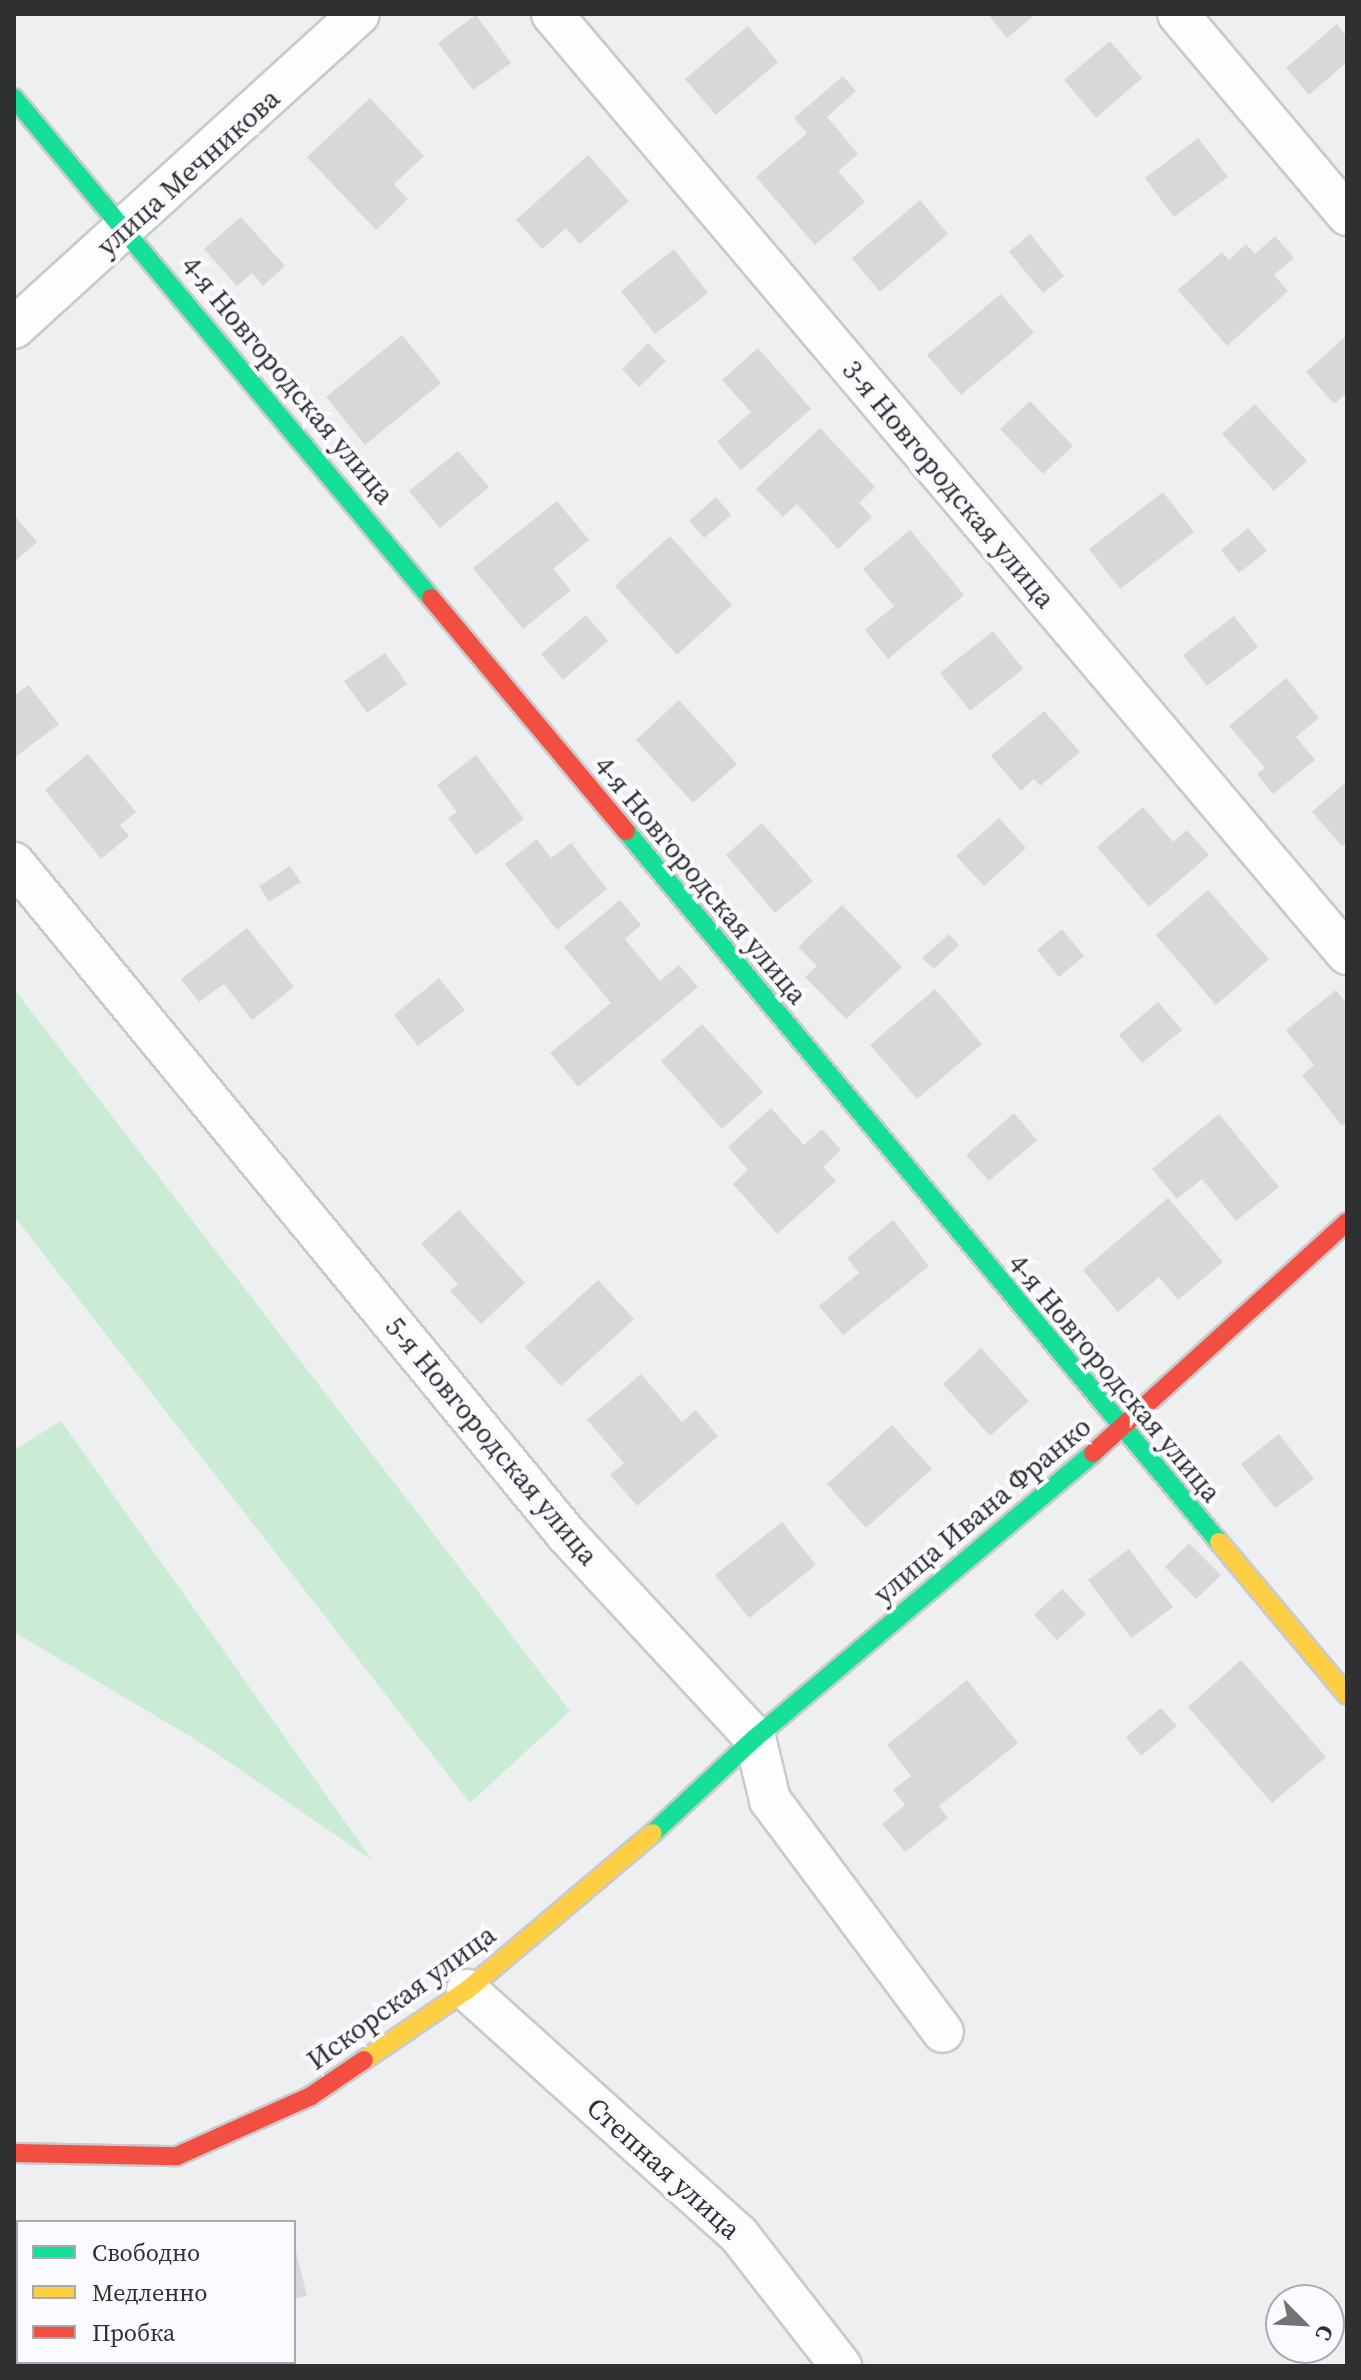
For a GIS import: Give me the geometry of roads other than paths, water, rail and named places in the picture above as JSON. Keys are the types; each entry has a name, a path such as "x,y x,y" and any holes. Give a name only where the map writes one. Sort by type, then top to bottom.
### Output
{"street":[{"name":"улица Мечникова","path":"14,328 127,229 359,14"},
{"name":"3-я Новгородская улица","path":"552,14 1347,954"},
{"path":"1178,14 1347,215"},
{"name":"4-я Новгородская улица","path":"14,98 127,229 1120,1430 1347,1695"},
{"name":"5-я Новгородская улица","path":"14,863 567,1535 755,1738 770,1800 943,2032"},
{"name":"улица Ивана Франко","path":"755,1738 1120,1430 1347,1222"},
{"name":"Искорская улица","path":"14,2153 177,2156 311,2096 467,1990 610,1873 755,1738"},
{"name":"Степная улица","path":"467,1990 739,2235 841,2366"}]}
